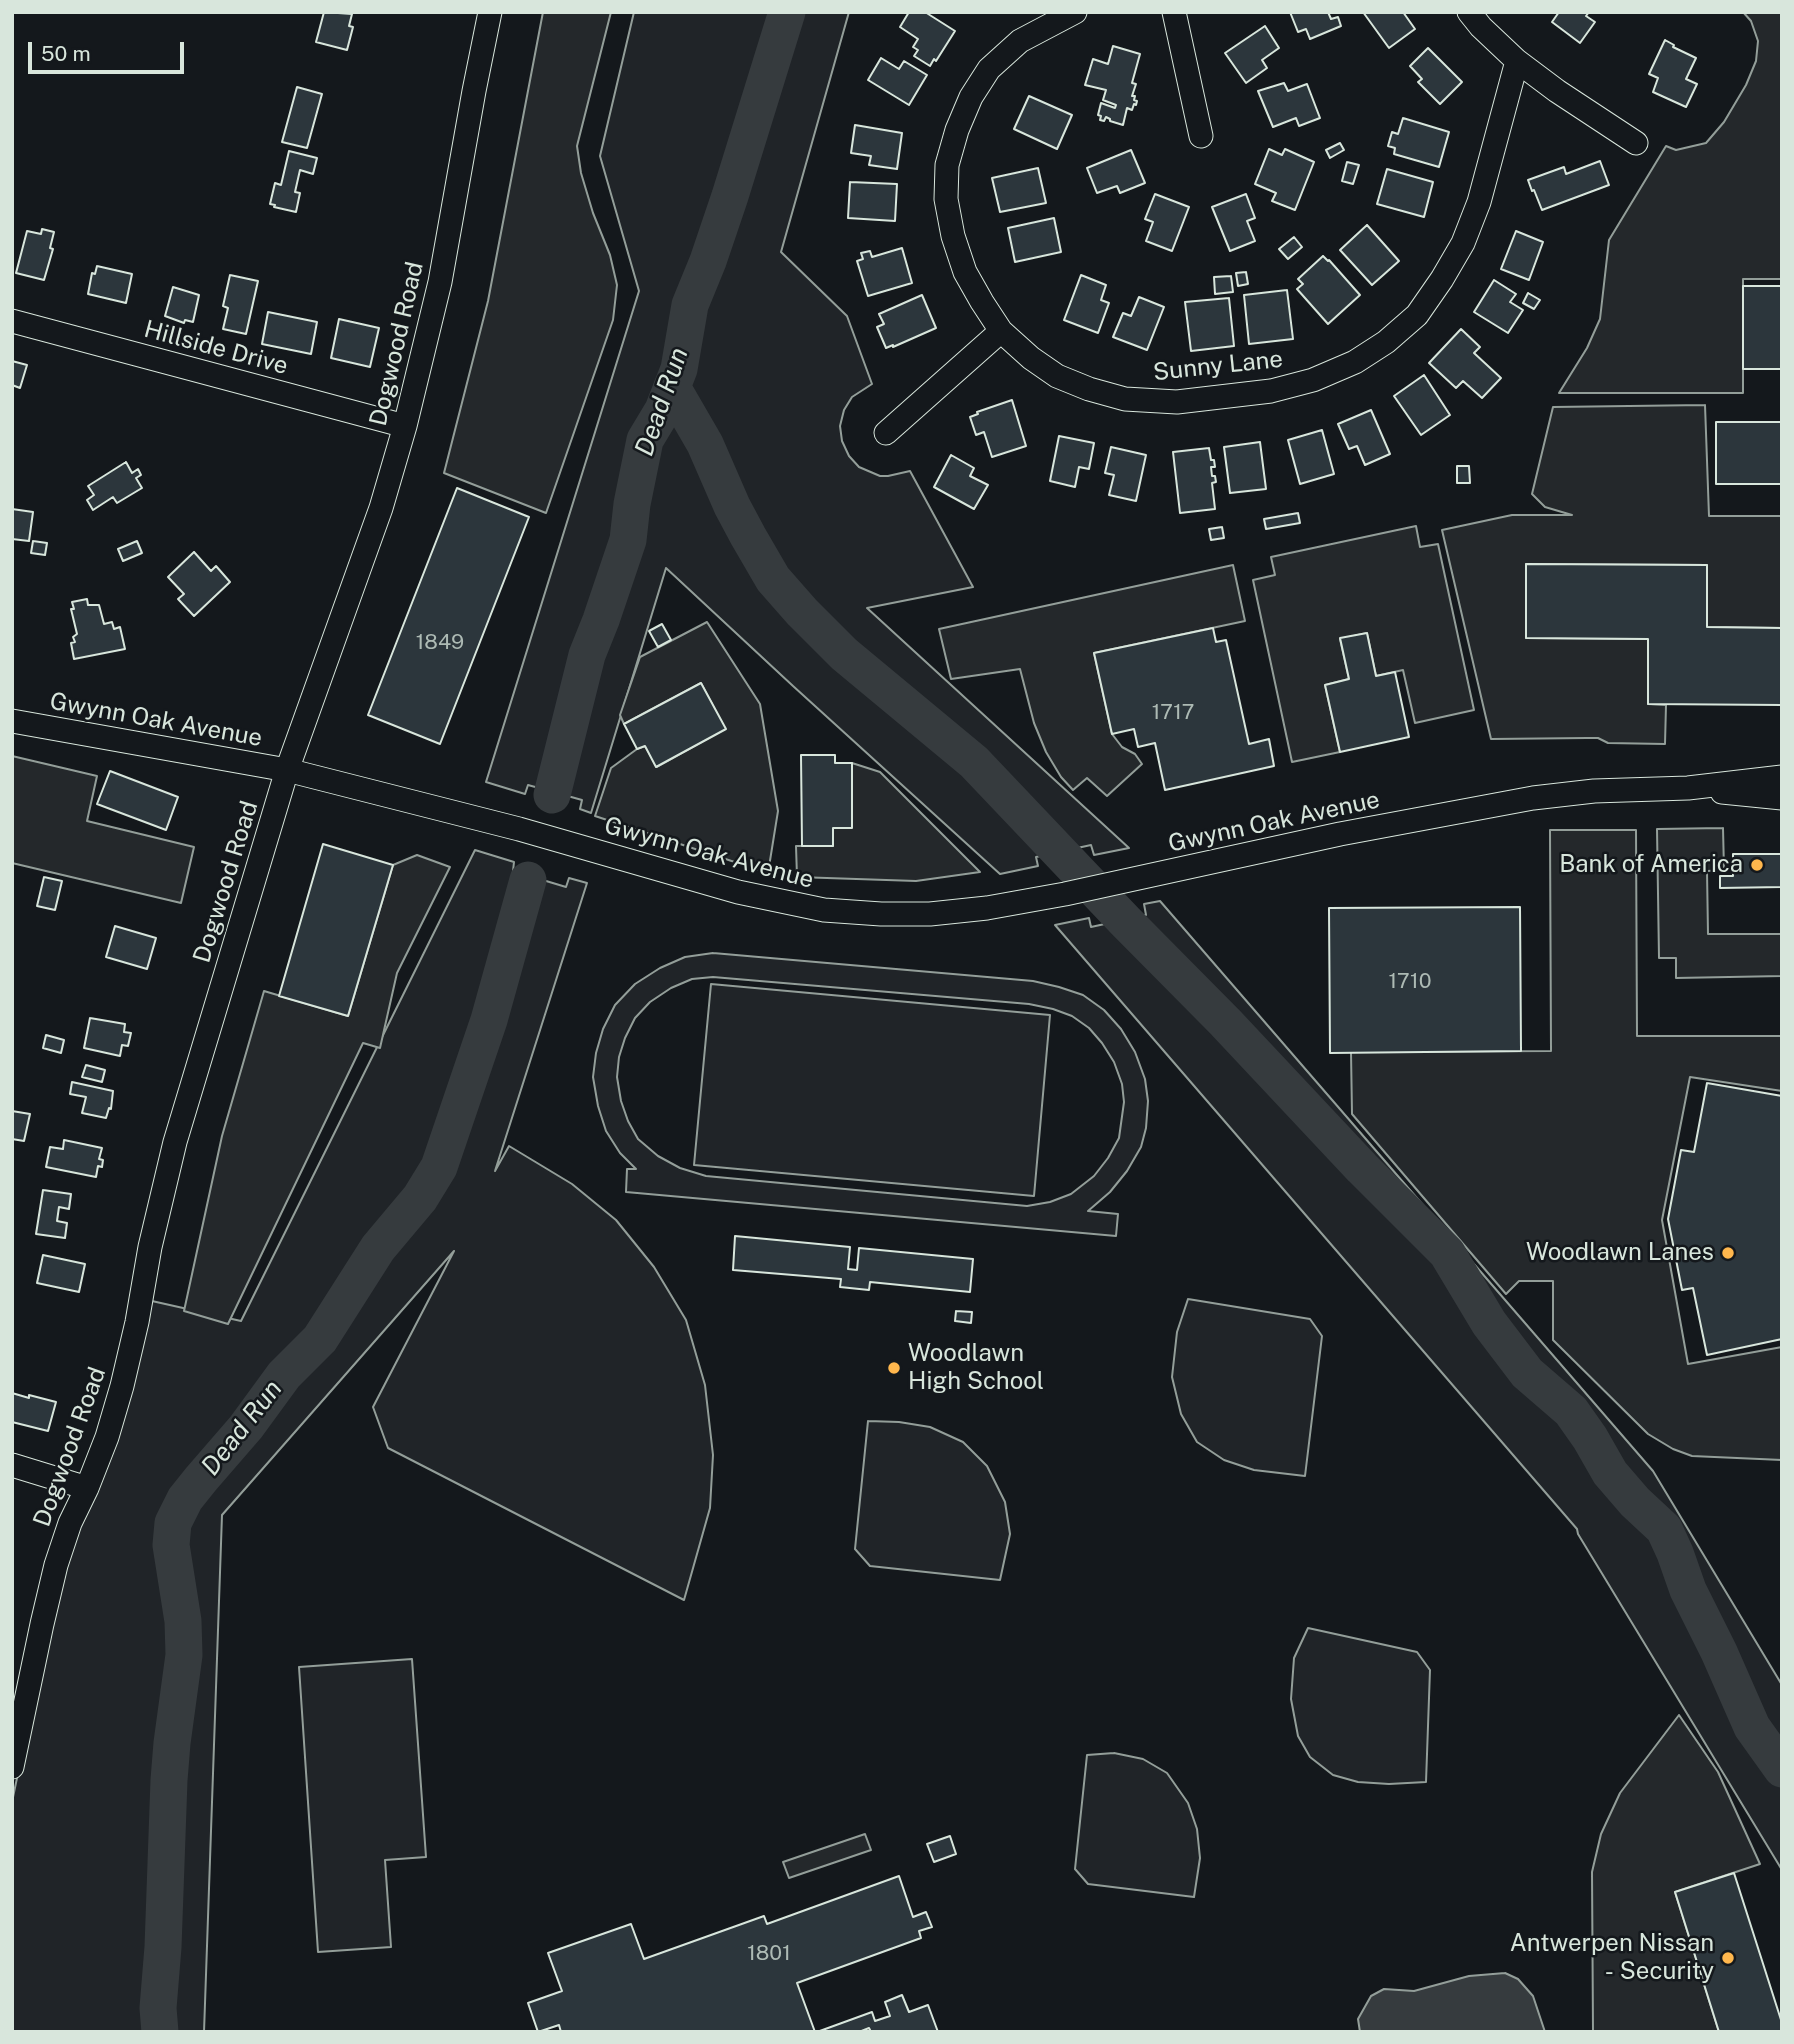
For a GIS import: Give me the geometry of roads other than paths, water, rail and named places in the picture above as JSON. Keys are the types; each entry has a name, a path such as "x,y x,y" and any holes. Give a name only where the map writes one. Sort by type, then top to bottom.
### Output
{"street":[{"name":"Dogwood Road","path":"12,1767 56,1564 70,1523 107,1437 122,1386 138,1322 150,1247 175,1142 287,771 381,508 405,426 440,282 490,12"},
{"name":"Sunny Lane","path":"1075,12 1020,41 989,69 971,97 957,130 947,165 946,199 965,272 1001,331 1031,358 1057,376 1125,399 1177,402 1271,391 1313,380 1354,362 1386,342 1417,315 1463,243 1479,202 1517,61"},
{"path":"1174,12 1201,136"},
{"path":"1469,12 1517,61 1556,91 1636,144"},
{"name":"Hillside Drive","path":"12,321 405,426"},
{"path":"886,433 1001,331"},
{"name":"Gwynn Oak Avenue","path":"12,721 287,771 519,829 738,892 824,910 881,914 930,914 987,908 1065,894 1340,834 1533,797 1594,791 1688,788 1782,777"},
{"name":"Gwynn Oak Avenue","path":"1688,788 1782,798"},
{"path":"12,1465 87,1488"}],"waterway":[{"name":"Dead Run","path":"552,795 587,655 628,540 645,440 663,410 679,369 690,305 730,196 787,12"},
{"path":"672,387 705,444 748,536 773,579 802,612 844,654 974,762 1362,1168 1447,1253 1489,1323 1527,1373 1571,1411 1610,1473 1635,1502 1664,1529 1688,1590 1752,1727 1782,1769"},
{"name":"Dead Run","path":"160,2032 158,2008 169,1780 184,1655 183,1621 171,1545 173,1523 185,1499 246,1427 284,1375 320,1339 378,1248 420,1198 439,1167 489,1020 528,880"}],"place":[{"name":"Bank of America","path":"1757,865"},
{"name":"Woodlawn Lanes","path":"1728,1253"},
{"name":"Woodlawn High School","path":"894,1368"},
{"name":"Antwerpen Nissan - Security","path":"1728,1958"}]}
